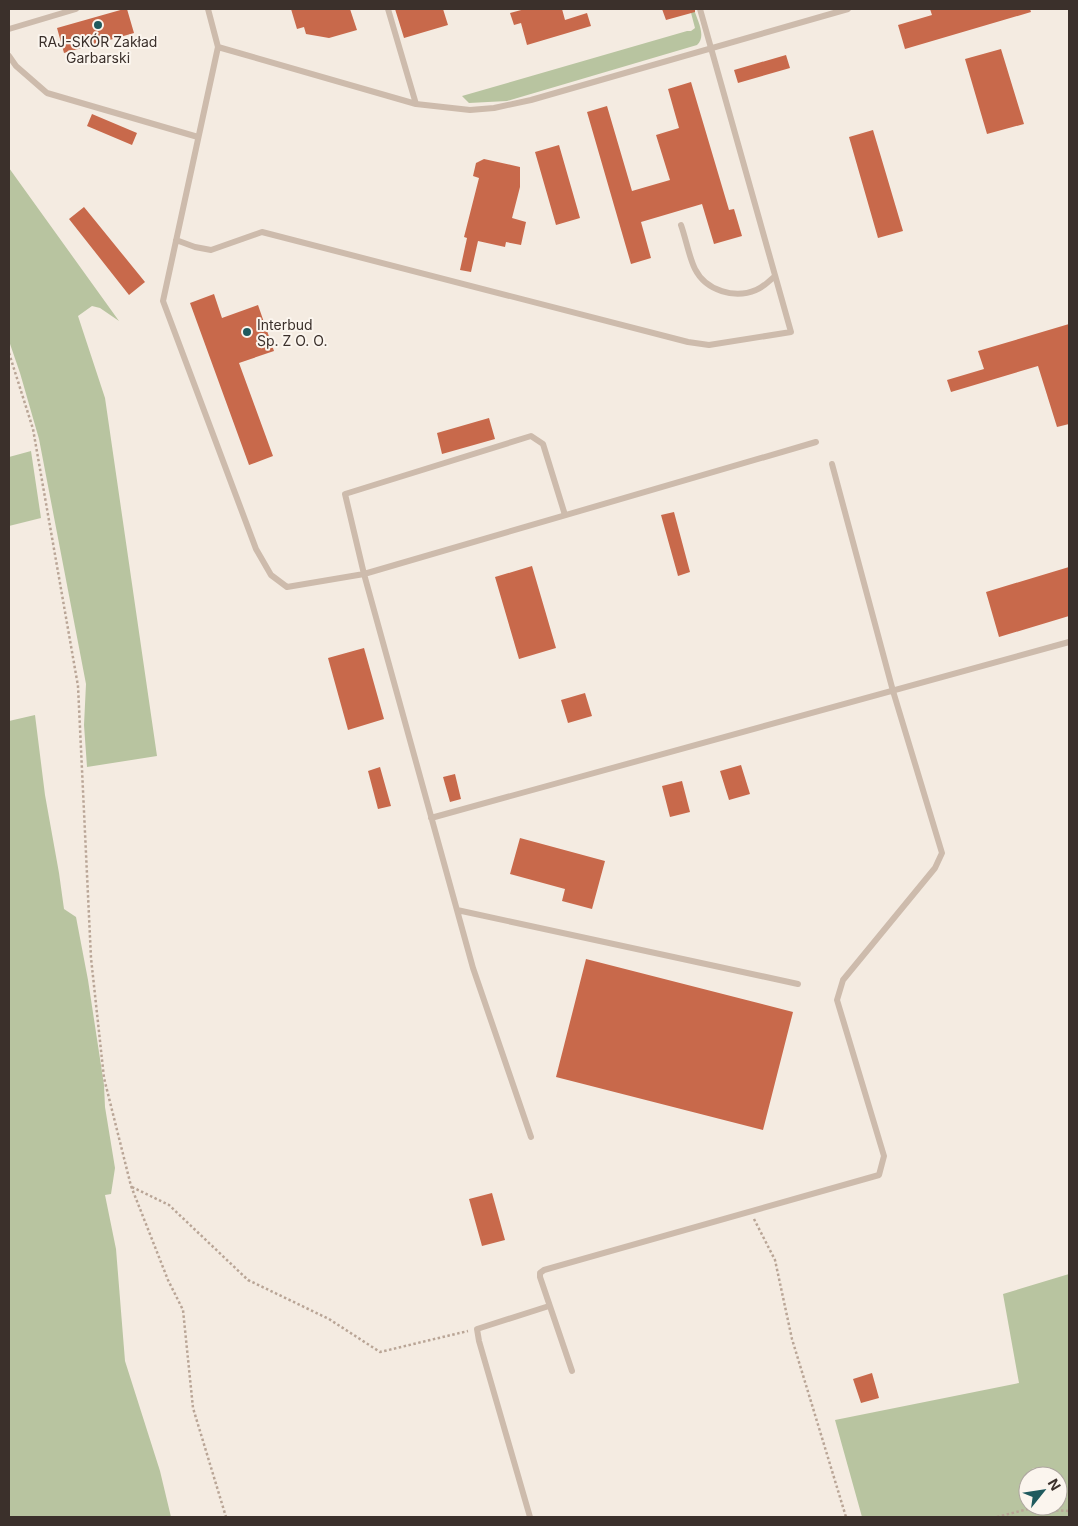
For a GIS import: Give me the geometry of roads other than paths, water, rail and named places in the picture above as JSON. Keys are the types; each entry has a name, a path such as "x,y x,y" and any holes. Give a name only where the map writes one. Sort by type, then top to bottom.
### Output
{"lane":[{"path":"9,28 76,9"},
{"path":"208,9 218,47 163,301 256,549 271,575 288,586 364,574 816,442"},
{"path":"388,9 416,104"},
{"path":"176,240 195,247 211,250 262,232 668,337 709,345 791,332 700,9"},
{"path":"218,47 416,104 470,110 494,108 531,100 848,9"},
{"path":"9,56 30,80 47,93 198,137"},
{"path":"681,225 696,270 711,286 727,292 744,293 755,291 775,276"},
{"path":"530,1137 473,968 364,574 345,494 531,436 543,444 565,515"},
{"path":"572,1371 540,1277 540,1273 544,1270 879,1175 884,1156 837,1000 843,980 935,868 942,853 893,691 832,464"},
{"path":"431,818 1069,642"},
{"path":"457,910 798,984"},
{"path":"530,1517 477,1329 549,1306"}],"place":[{"name":"RAJ-SKÓR Zakład Garbarski","path":"98,25"},
{"name":"Interbud Sp. Z O. O.","path":"247,332"}]}
